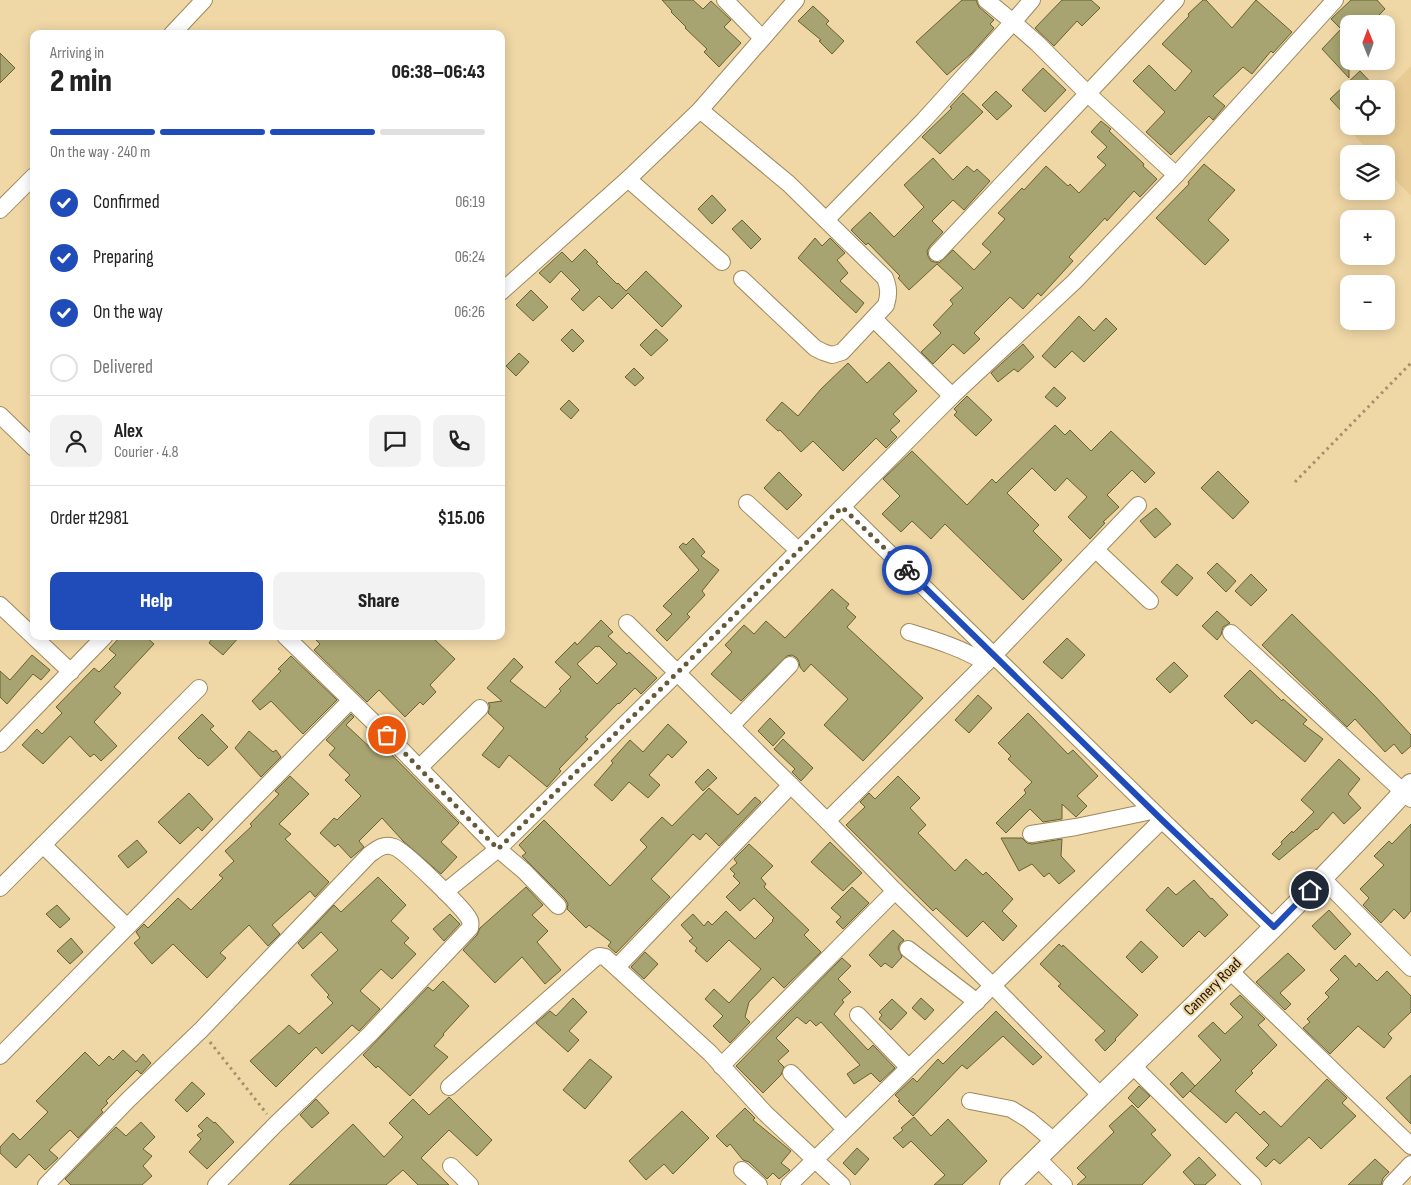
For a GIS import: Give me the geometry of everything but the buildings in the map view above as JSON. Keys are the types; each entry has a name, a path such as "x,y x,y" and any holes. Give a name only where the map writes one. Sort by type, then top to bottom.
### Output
{"main road":[{"name":"Cannery Road","path":"1010,1185 1100,1095 1133,1066 1230,971 1409,791"}],"street":[{"path":"176,30 204,0"},
{"path":"725,0 762,38"},
{"path":"505,288 628,179 700,110 796,0"},
{"path":"986,0 1038,44 1088,94 1176,175"},
{"path":"826,220 924,120 1032,0"},
{"path":"937,253 1176,0"},
{"path":"445,892 498,849 678,672 952,396 1074,282 1176,175 1335,0"},
{"path":"700,110 789,184 885,278 889,288 889,296 886,306 874,319 842,352 832,355 823,352 742,279"},
{"path":"628,179 722,262"},
{"path":"0,210 30,180"},
{"path":"874,319 952,396"},
{"path":"0,415 30,444"},
{"path":"747,503 798,550"},
{"path":"827,821 990,659 1138,505"},
{"path":"842,507 990,659 1274,927"},
{"path":"1096,550 1150,601"},
{"path":"0,605 30,633"},
{"path":"627,622 1100,1095"},
{"path":"909,632 990,659"},
{"path":"1231,633 1409,791"},
{"path":"37,640 71,672"},
{"path":"3,735 71,672 101,640"},
{"path":"289,640 498,849 558,906"},
{"path":"731,726 790,664"},
{"path":"0,888 199,688"},
{"path":"0,1056 350,701"},
{"path":"419,768 480,708"},
{"path":"617,967 791,785"},
{"path":"1031,834 1157,815"},
{"path":"789,1185 993,986 1157,815"},
{"path":"43,844 128,927"},
{"path":"46,1185 128,1100 200,1030 369,855 380,847 394,847 405,854 468,917 470,925 468,932 370,1034 276,1124 216,1185"},
{"path":"1322,878 1411,968"},
{"path":"721,1066 895,891"},
{"path":"908,950 977,1002"},
{"path":"449,1088 595,958 599,956 605,957 710,1053 766,1113 842,1185"},
{"path":"1230,971 1411,1146"},
{"path":"858,1015 909,1068"},
{"path":"1133,1066 1243,1182"},
{"path":"791,1073 846,1129"},
{"path":"970,1100 1011,1109 1029,1120 1054,1141"},
{"path":"1037,1158 1064,1185"},
{"path":"1391,1185 1411,1164"},
{"path":"451,1166 470,1185"},
{"path":"742,1170 759,1185"}],"path":[{"path":"1295,482 1411,363"},
{"path":"200,1030 276,1124"}],"shaded area":[{"path":"1411,66 1411,196 1395,179 1395,145 1363,145 1354,135 1395,135 1395,82"}],"way so far":[{"path":"387,735 498,849 842,507 907,570"}],"route":[{"path":"907,570 1274,927 1310,890"}]}
